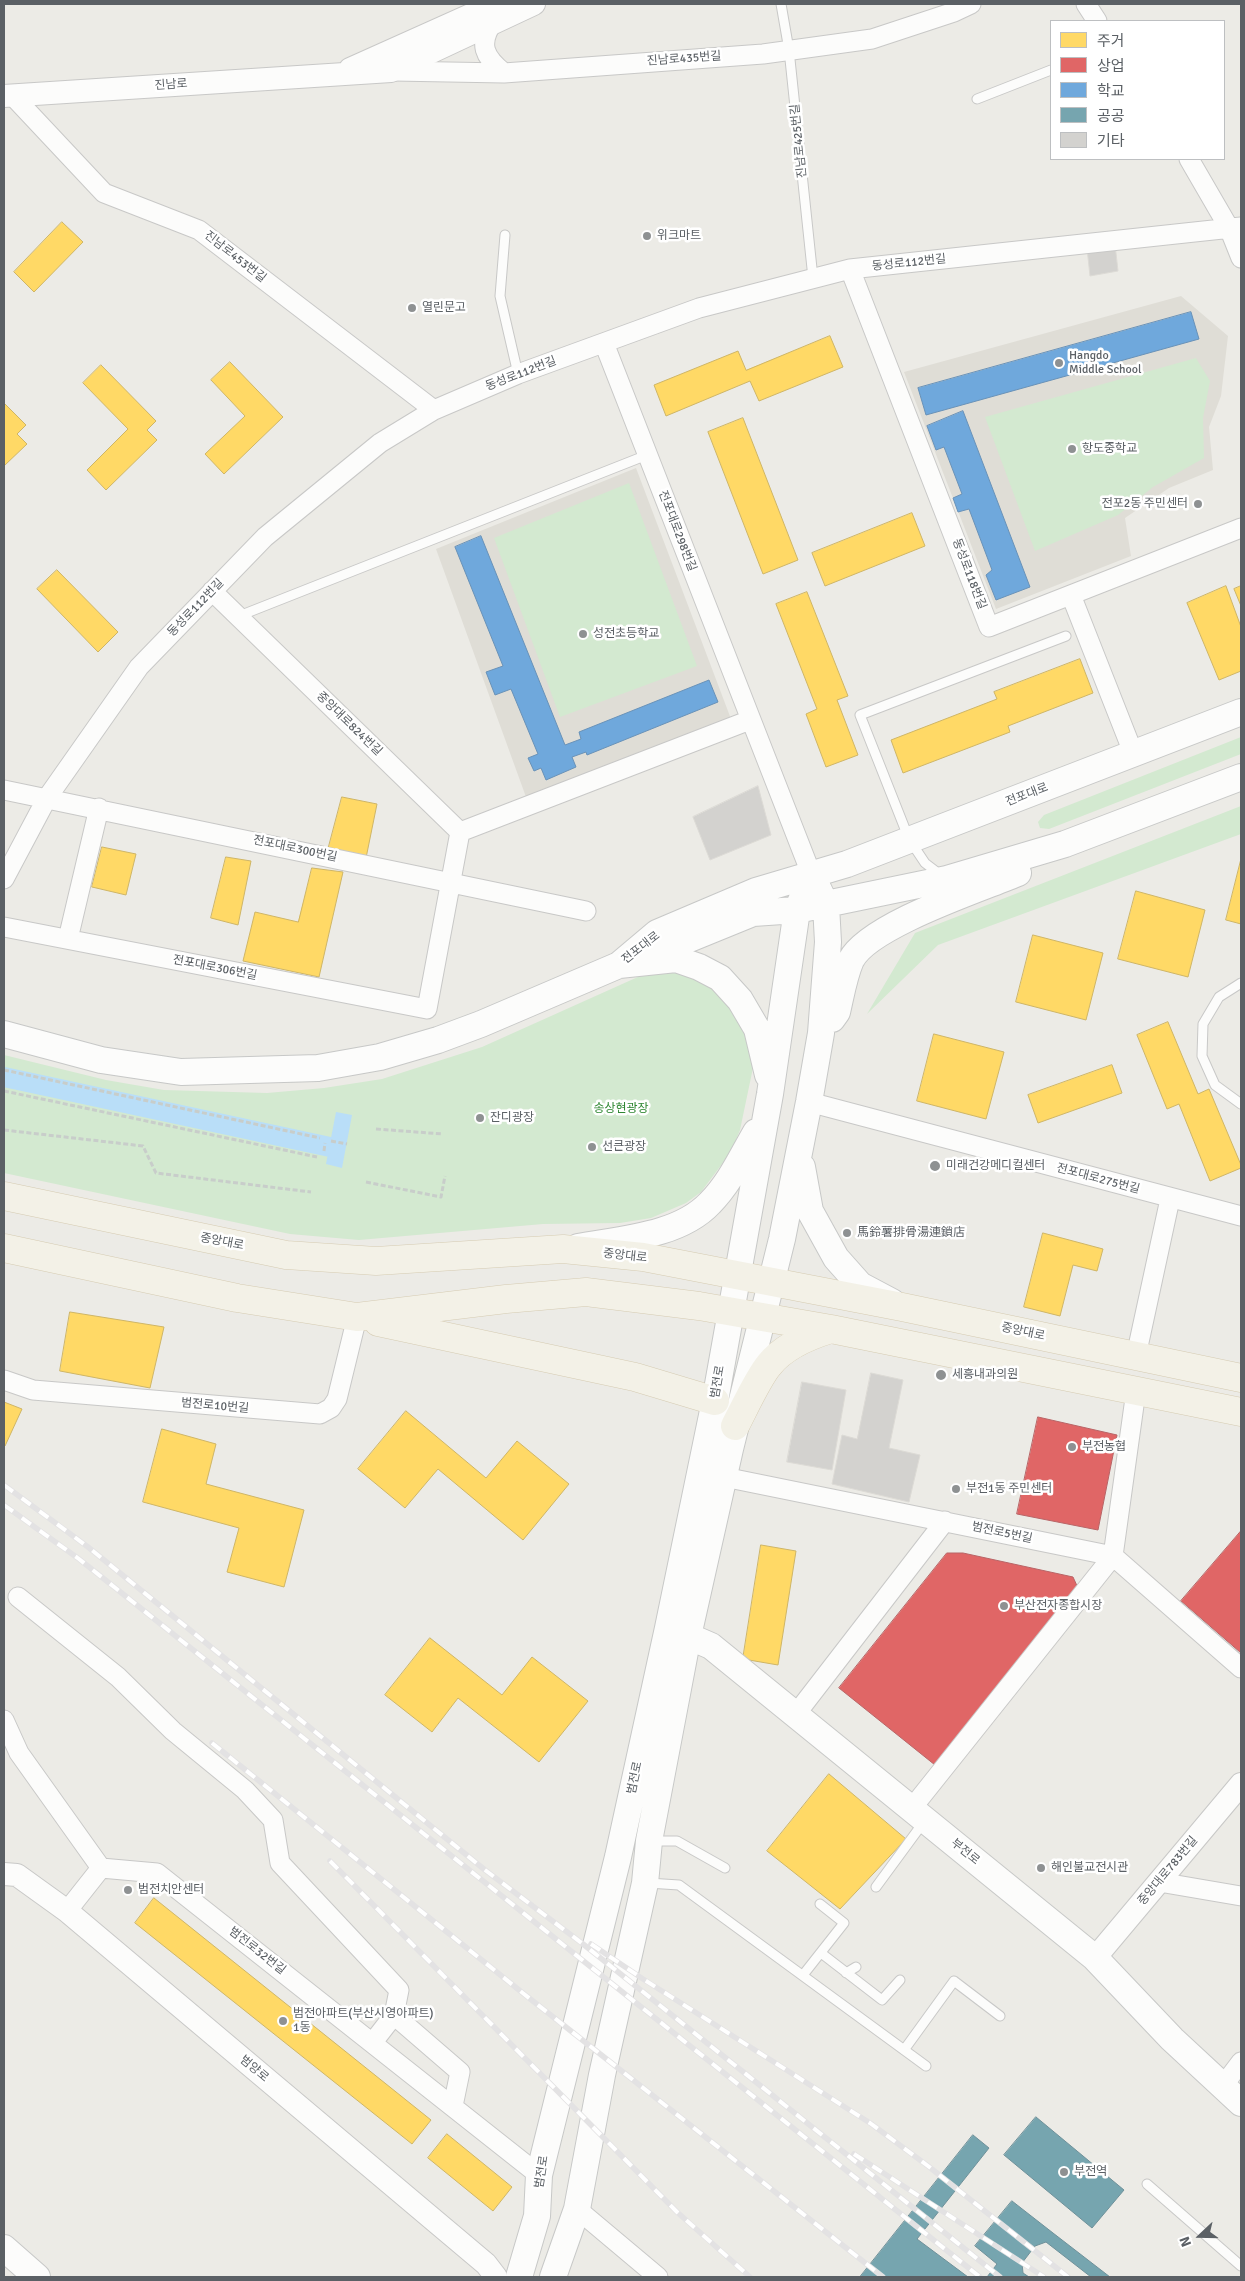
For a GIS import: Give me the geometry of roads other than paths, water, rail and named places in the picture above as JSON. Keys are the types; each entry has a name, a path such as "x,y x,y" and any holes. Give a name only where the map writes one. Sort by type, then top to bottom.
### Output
{"main road":[{"name":"전포대로","path":"619,965 657,933 756,891 812,876 1134,755 1241,712"},
{"name":"전포대로","path":"619,965 661,952 753,913 797,910 947,879 1065,844 1241,777"},
{"path":"821,1033 837,1012 852,959 867,941 890,926 1023,872 1065,844"},
{"path":"772,1282 800,1148 821,1033 828,942 826,904 812,876"},
{"path":"736,1275 769,1103 797,910 812,876"},
{"path":"4,1034 101,1060 181,1072 318,1068 380,1057 438,1040 481,1024 619,965 676,960 699,967 720,978 740,1000 757,1029 766,1059 769,1103 727,1182 710,1204 687,1219 658,1233 563,1249"},
{"path":"800,1148 804,1186 810,1211 836,1258 860,1285 902,1307"},
{"name":"중앙대로","path":"4,1196 286,1255 376,1261 563,1249 643,1257 902,1307 1241,1378"},
{"path":"4,1248 237,1298 357,1317 635,1377 715,1401"},
{"name":"범전로","path":"553,2277 576,2209 602,2075 645,1883 649,1841 678,1632 736,1275"},
{"name":"범전로","path":"519,2277 537,2216 540,2174 618,1857 678,1632 724,1477 735,1426 772,1282"},
{"path":"357,1317 506,1299 586,1292 730,1310 1241,1412"},
{"path":"735,1426 768,1365 787,1348 810,1335 831,1329"},
{"name":"부전로","path":"678,1632 711,1646 1095,1958 1172,2039 1232,2095"},
{"path":"4,2248 37,2277"}],"street":[{"name":"진남로","path":"338,74 494,13 534,4"},
{"name":"진남로435번길","path":"391,71 504,73 789,50 872,39 954,12 971,4"},
{"path":"1086,4 1097,20"},
{"name":"진남로","path":"8,95 391,71 494,13"},
{"path":"494,13 485,34 485,51 492,63 504,73"},
{"name":"진남로453번길","path":"8,95 104,193 199,230 434,410"},
{"path":"1190,160 1237,226 1241,258"},
{"name":"동성로112번길","path":"4,879 47,798 139,667 265,537 380,444 434,410 518,374 699,308 850,269 1237,226"},
{"name":"동성로118번길","path":"850,269 990,627 1241,528"},
{"name":"전포대로298번길","path":"604,343 812,876"},
{"name":"중앙대로824번길","path":"212,591 460,832"},
{"path":"1071,594 1134,755"},
{"path":"438,1040 427,1009 460,832 750,720"},
{"name":"전포대로300번길","path":"4,790 99,808 586,911"},
{"path":"68,940 99,808"},
{"name":"전포대로306번길","path":"4,926 427,1009"},
{"name":"전포대로275번길","path":"809,1102 1170,1199 1241,1216"},
{"path":"1136,1356 1170,1199"},
{"name":"범전로10번길","path":"4,1380 33,1390 320,1414 331,1408 338,1398 357,1317"},
{"path":"919,1814 1113,1556 1136,1391"},
{"name":"범전로5번길","path":"724,1477 1113,1556 1241,1668"},
{"path":"796,1714 945,1521"},
{"path":"18,1597 118,1677 173,1731 245,1790 273,1820 280,1863 399,1990 394,2015 373,2042"},
{"path":"4,1720 20,1753 101,1868 67,1912"},
{"name":"중앙대로783번길","path":"1095,1958 1241,1784"},
{"name":"범전로32번길","path":"101,1868 157,1873 540,2174"},
{"name":"범양로","path":"4,1874 17,1876 67,1912 486,2264 496,2277"},
{"path":"1159,1882 1241,1896"},
{"path":"394,2015 460,2072 453,2106"},
{"path":"1232,2095 1241,2062"},
{"path":"576,2209 658,2277"}],"lane":[{"name":"진남로425번길","path":"781,4 789,50 813,278"},
{"path":"976,100 1050,70"},
{"path":"505,235 500,296 518,374"},
{"path":"239,616 647,455"},
{"path":"947,879 925,863 909,839 860,715 1066,636"},
{"path":"1241,983 1219,997 1203,1024 1202,1056 1215,1085 1241,1104"},
{"path":"876,1887 919,1814"},
{"path":"649,1841 677,1841 725,1868"},
{"path":"645,1883 679,1885 926,2066"},
{"path":"803,1975 844,1923 820,1904"},
{"path":"821,1953 882,2000 900,1980"},
{"path":"846,1973 856,1967"},
{"path":"904,2050 954,1980 1000,2016"},
{"path":"1147,2184 1241,2266"}],"water":[{"path":"336,1112 352,1115 342,1168 326,1164"}],"waterway":[{"path":"4,1077 330,1147"}],"railway":[{"path":"4,1485 88,1547 485,1870 583,1944 1000,2277"},
{"path":"4,1505 79,1559 980,2277"},
{"path":"212,1743 524,1994 883,2277"},
{"path":"330,1861 677,2212 750,2277"},
{"path":"591,1944 870,2123 928,2166 1068,2277"},
{"path":"854,2154 1044,2277"}],"place":[{"name":"위크마트","path":"647,236"},
{"name":"열린문고","path":"412,308"},
{"name":"Hangdo Middle School","path":"1059,363"},
{"name":"항도중학교","path":"1072,449"},
{"name":"전포2동 주민센터","path":"1198,504"},
{"name":"성전초등학교","path":"583,634"},
{"name":"잔디광장","path":"480,1118"},
{"name":"선큰광장","path":"592,1147"},
{"name":"미래건강메디컬센터","path":"935,1166"},
{"name":"馬鈴薯排骨湯連鎖店","path":"847,1233"},
{"name":"세흥내과의원","path":"941,1375"},
{"name":"부전농협","path":"1072,1447"},
{"name":"부전1동 주민센터","path":"956,1489"},
{"name":"부산전자종합시장","path":"1004,1606"},
{"name":"해인불교전시관","path":"1041,1868"},
{"name":"범전치안센터","path":"128,1890"},
{"name":"범전아파트(부산시영아파트) 1동","path":"283,2021"},
{"name":"부전역","path":"1064,2172"}],"park label":[{"name":"송상현광장","path":"621,1109"}]}
